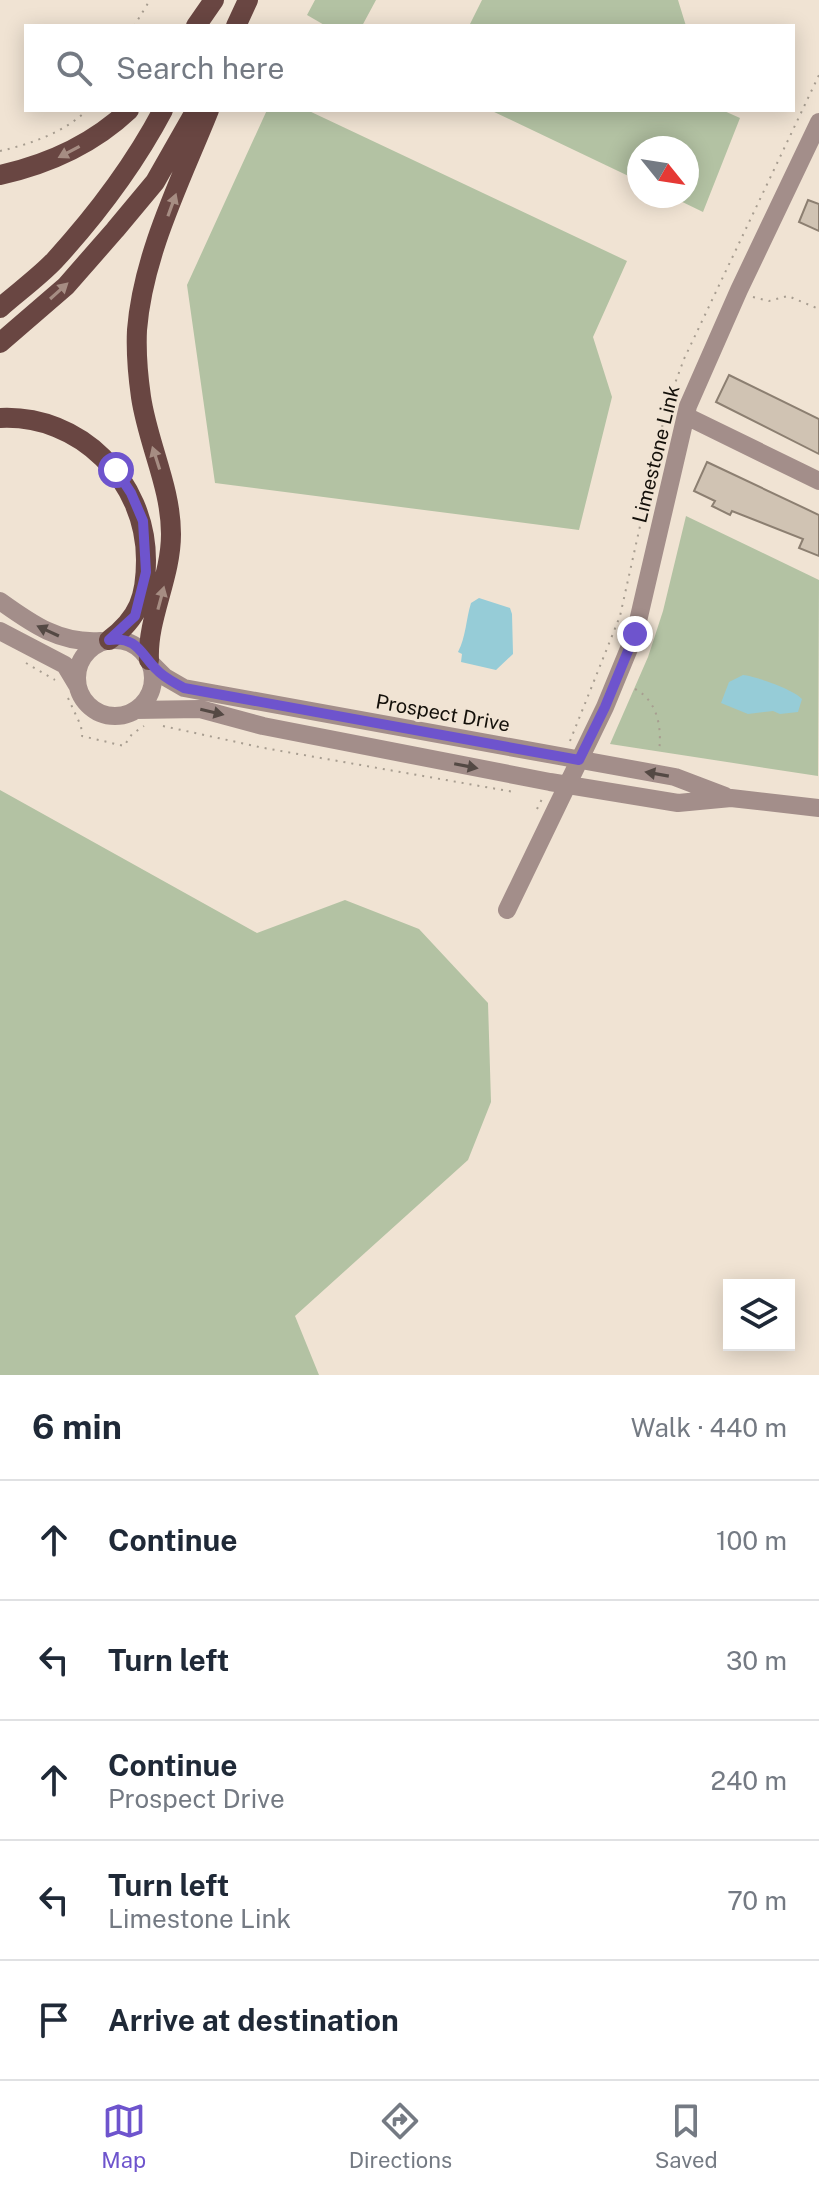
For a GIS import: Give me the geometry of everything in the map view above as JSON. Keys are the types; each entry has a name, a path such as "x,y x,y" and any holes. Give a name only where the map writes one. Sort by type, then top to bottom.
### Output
{"main road":[{"path":"198,24 216,0"},
{"path":"207,24 216,0"},
{"path":"0,175 63,156 109,129 127,112"},
{"path":"0,308 54,261 92,216 162,112"},
{"path":"0,343 66,286 115,230 155,182 195,112"},
{"path":"150,662 149,639 166,577 171,534 169,508 141,396 137,332 149,265 208,112"},
{"path":"0,418 33,420 73,435 116,470 131,493 143,521 146,572 135,616 107,640"}],"street":[{"name":"Limestone Link","path":"507,910 605,707 635,634 686,416 704,366 739,290 811,160 819,122"},
{"path":"686,416 819,481"},
{"path":"0,601 26,620 63,638 86,642 127,641 137,646 150,662 153,686 140,718 99,713 67,687 65,665 0,631"},
{"path":"67,687 85,654 107,640"},
{"name":"Prospect Drive","path":"150,662 165,677 184,688 675,777 731,798"},
{"name":"Prospect Drive","path":"140,718 200,709 263,726 678,803 731,798 819,808"}],"path":[{"path":"135,24 150,0"},
{"path":"0,151 63,128 84,112"},
{"path":"720,281 764,301 788,296 819,309"},
{"path":"25,663 67,687 82,736 124,746 140,718"},
{"path":"635,689 647,697 656,714 660,733 659,752"},
{"path":"155,725 291,753 513,792"}],"green space":[{"path":"315,0 376,0 363,24 323,24 307,15"},
{"path":"482,0 678,0 685,24 470,24"},
{"path":"266,112 311,112 627,261 593,337 612,397 579,530 215,483 187,285"},
{"path":"494,112 726,112 740,118 703,212 695,208 699,208 699,136 627,136 627,175"},
{"path":"686,516 819,580 818,776 610,744 648,657 663,611"},
{"path":"0,790 257,933 345,900 419,929 488,1003 491,1102 468,1160 295,1316 319,1375 0,1375"}],"water":[{"path":"479,598 510,608 512,614 513,654 496,670 461,662 462,654 458,652 471,603"},
{"path":"743,675 798,695 802,699 798,712 748,714 721,703 729,682"}],"building":[{"path":"808,200 819,204 819,231 799,222"},
{"path":"729,375 819,419 819,454 716,402"},
{"path":"707,462 819,515 819,556 799,548 803,539 732,511 730,515 712,506 715,501 694,491"}],"route":[{"path":"116,470 131,493 143,521 146,572 135,616 109,640 127,641 137,646 158,671 184,688 579,760 635,634"}]}
